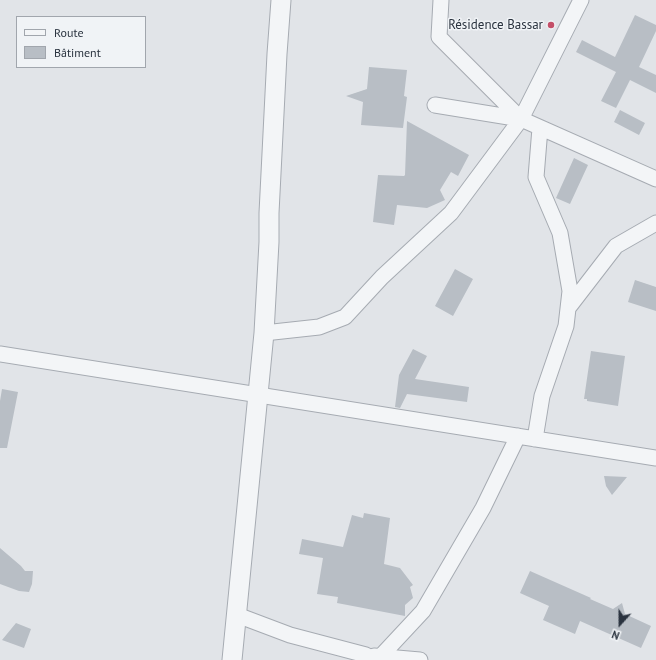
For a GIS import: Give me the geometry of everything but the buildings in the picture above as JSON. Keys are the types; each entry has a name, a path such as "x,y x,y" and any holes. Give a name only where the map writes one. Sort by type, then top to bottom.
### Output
{"street":[{"path":"232,660 264,332 276,62 281,0"},
{"path":"441,0 439,36 521,119"},
{"path":"264,332 319,327 345,317 382,277 451,213 521,119 581,0"},
{"path":"435,105 521,119 656,179"},
{"path":"535,439 542,396 566,326 570,291 560,233 536,177 540,128"},
{"path":"568,308 616,246 656,223"},
{"path":"0,354 656,458"},
{"path":"351,660 373,656 423,611 483,508 518,436"},
{"path":"237,615 290,635 373,656 420,660"}],"place":[{"name":"Résidence Bassar","path":"551,25"}]}
